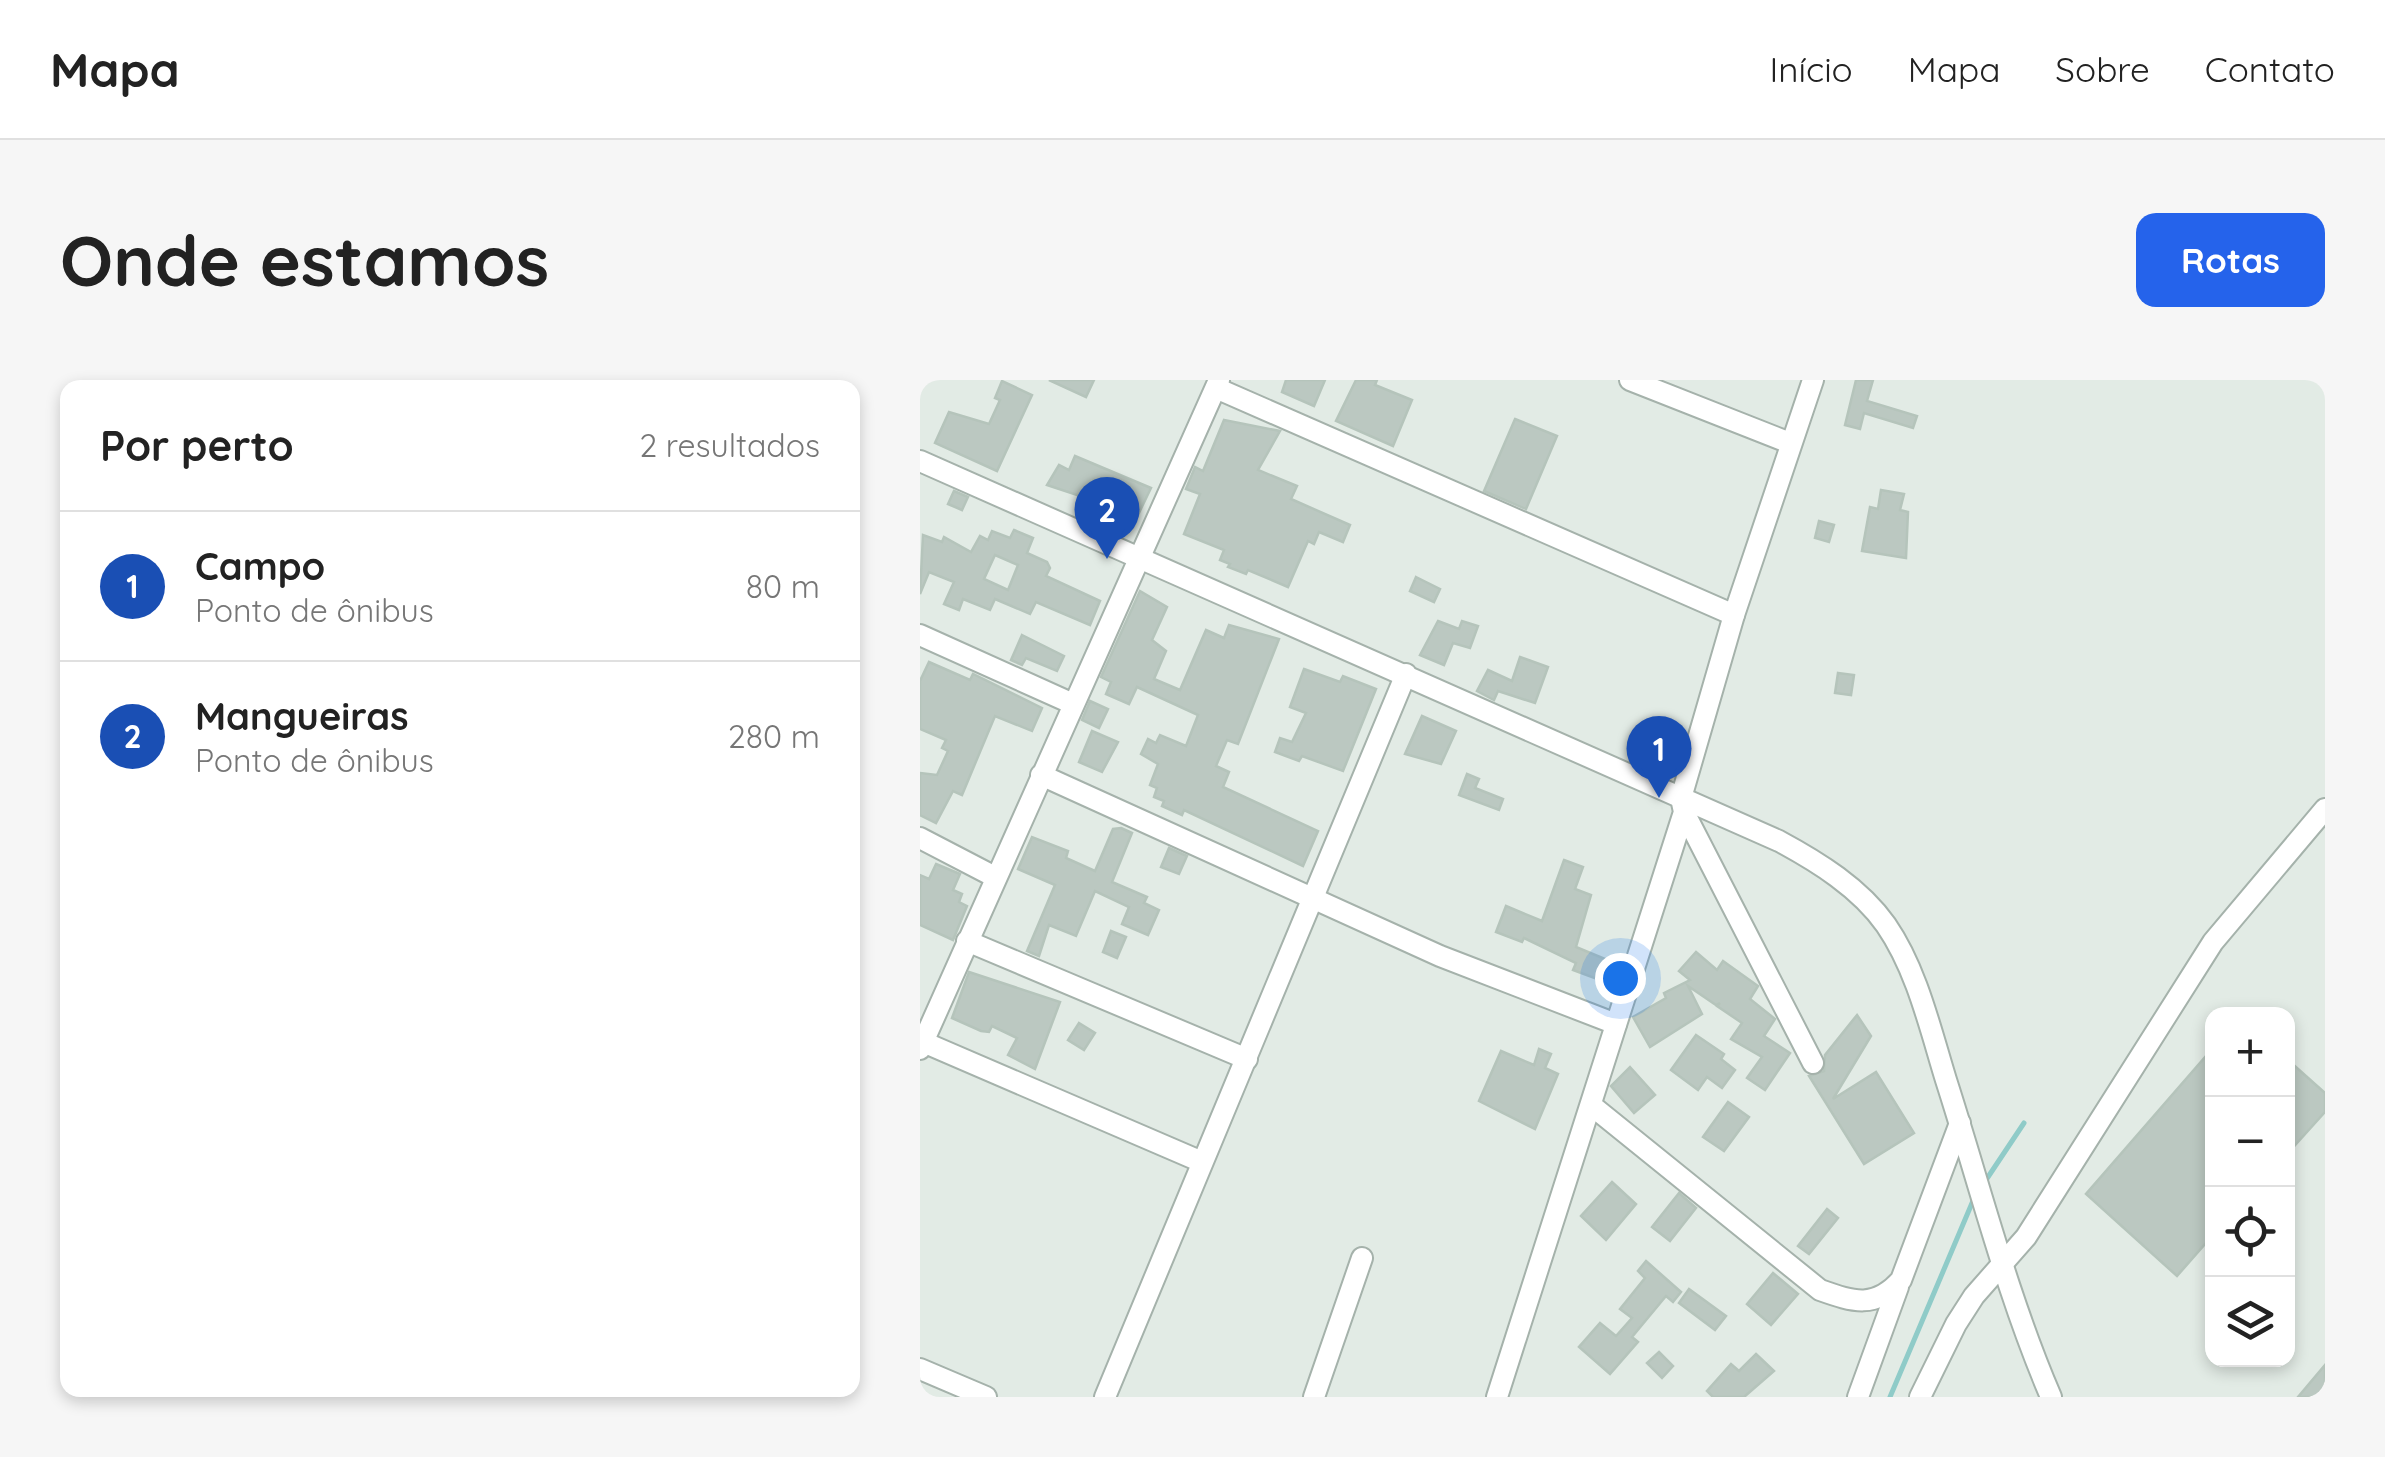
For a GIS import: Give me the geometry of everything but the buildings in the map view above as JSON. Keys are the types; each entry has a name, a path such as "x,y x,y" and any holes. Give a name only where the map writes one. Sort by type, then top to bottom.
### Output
{"street":[{"path":"1630,380 1790,443"},
{"path":"1496,1397 1683,805 1734,615 1813,380"},
{"path":"1202,1162 921,1045 1217,384 1734,615"},
{"path":"920,461 1406,674 1683,805 1802,854 1832,872 1873,909 1900,948 1918,990 2003,1267 2051,1397"},
{"path":"920,635 1072,703"},
{"path":"1105,1397 1316,898 1406,674"},
{"path":"1041,775 1440,956 1616,1024"},
{"path":"1683,805 1813,1063"},
{"path":"1920,1397 1974,1296 2026,1237 2213,942 2325,809"},
{"path":"920,838 995,877"},
{"path":"967,941 1247,1059"},
{"path":"1591,1105 1820,1290 1856,1302 1875,1301 1886,1296 1901,1280"},
{"path":"1858,1397 1960,1123"},
{"path":"1314,1397 1362,1258"},
{"path":"920,1369 986,1397"}],"waterway":[{"path":"1984,1183 2024,1123"},
{"path":"1890,1397 1975,1196"}],"place":[{"name":"Mangueiras","path":"1107,559"},
{"name":"Campo","path":"1659,798"}]}
